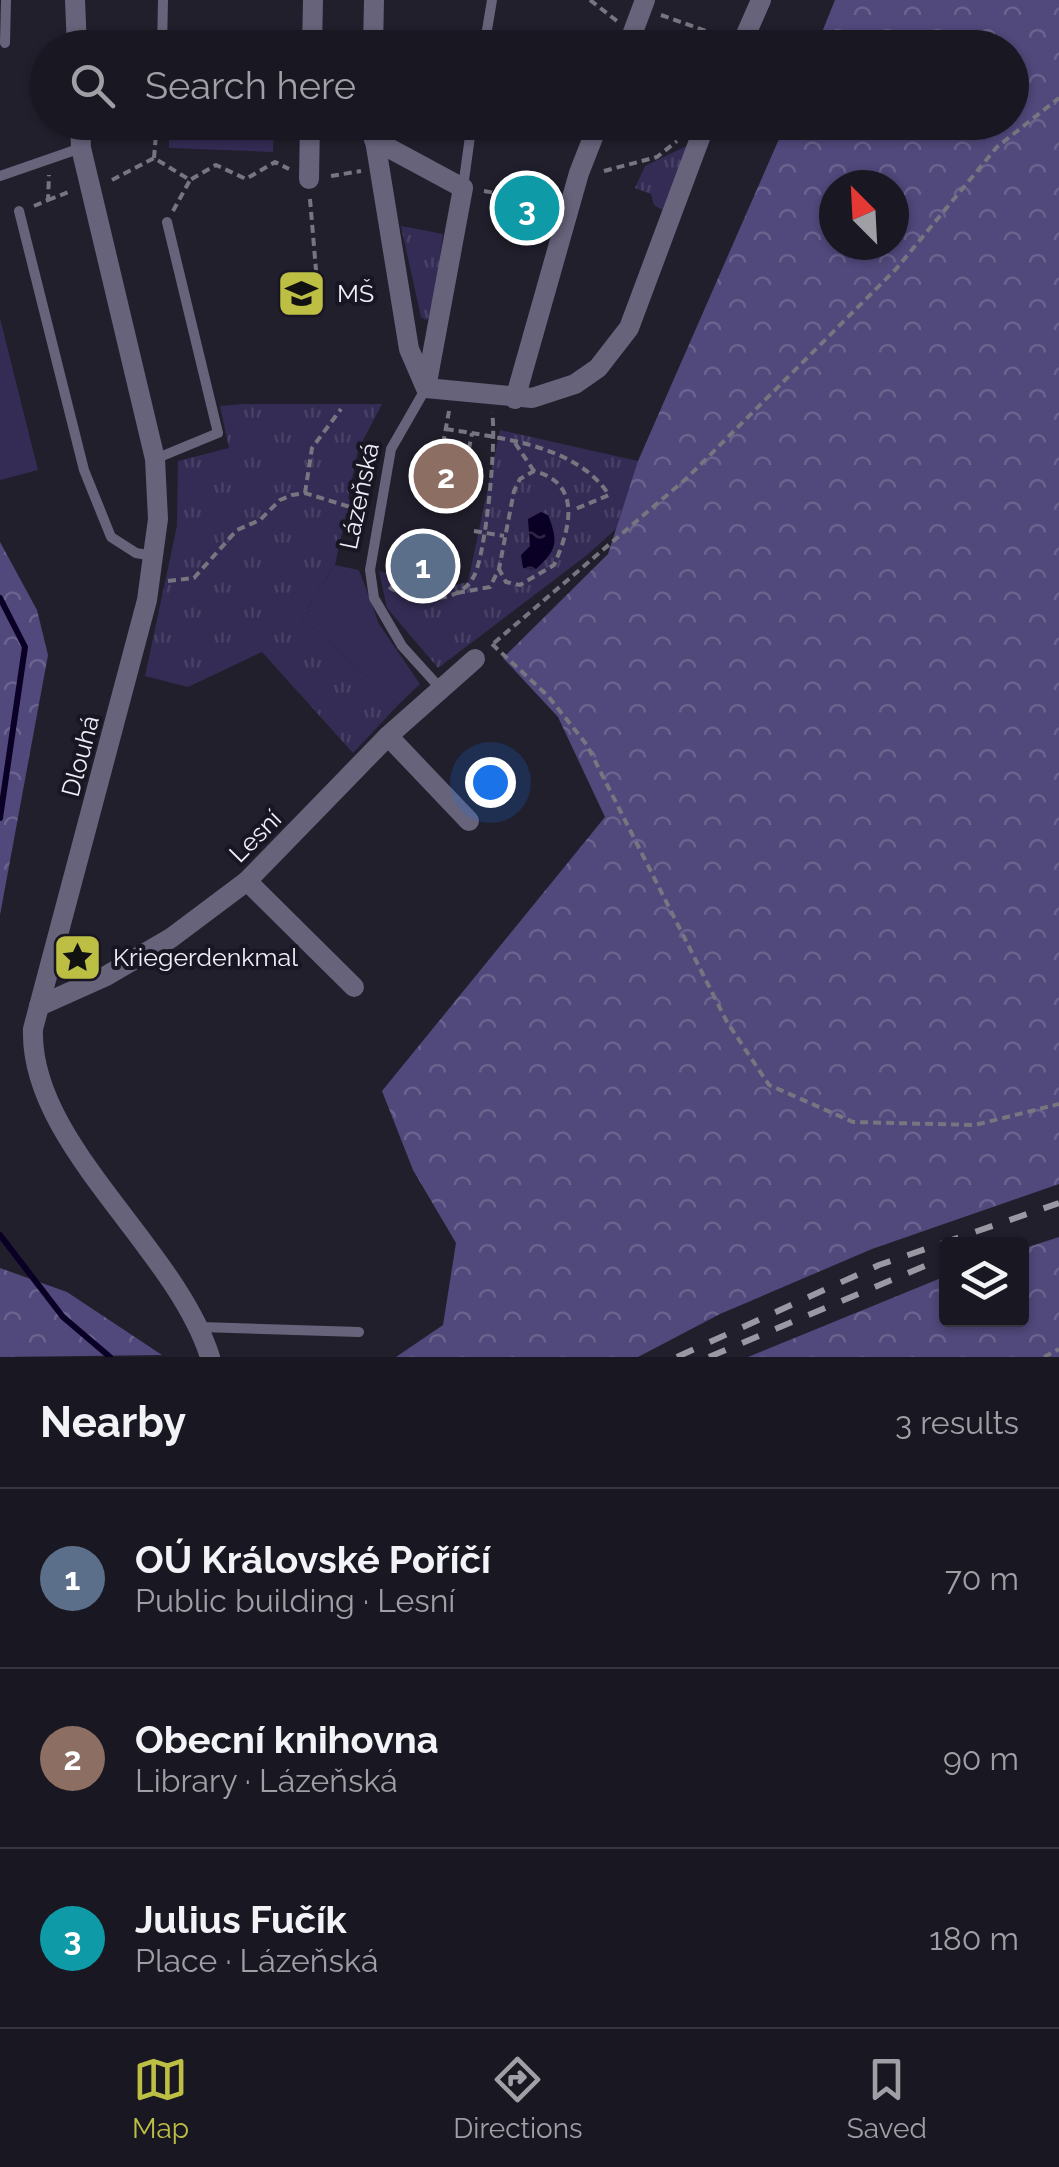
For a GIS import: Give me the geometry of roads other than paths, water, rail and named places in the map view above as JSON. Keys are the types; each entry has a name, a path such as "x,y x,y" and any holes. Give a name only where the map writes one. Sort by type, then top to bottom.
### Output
{"street":[{"path":"75,0 76,30"},
{"path":"312,30 313,0"},
{"path":"373,30 374,0"},
{"path":"748,30 761,0"},
{"path":"634,30 643,4"},
{"name":"Dlouhá","path":"81,140 154,459 159,562 39,1006 32,1056 52,1112 201,1328 210,1357"},
{"path":"309,179 310,140"},
{"path":"374,140 409,349 426,388"},
{"path":"387,140 463,188 426,388"},
{"path":"515,399 591,140"},
{"path":"426,388 515,399 532,398 575,384 616,346 629,328 699,140"},
{"name":"Lesní","path":"39,1006 106,976 171,938 247,881 388,736 475,659"},
{"path":"388,736 470,821"},
{"path":"247,881 354,987"}],"lane":[{"path":"5,44 6,0"},
{"path":"162,30 163,0"},
{"path":"487,30 492,0"},
{"path":"463,188 470,140"},
{"path":"0,176 81,148"},
{"path":"19,211 84,470 112,538 136,554 159,562"},
{"path":"154,459 218,433 167,222"},
{"name":"Lázeňská","path":"426,388 390,448 371,558 374,598 402,646 441,689"},
{"path":"201,1328 359,1332"}],"water":[{"path":"541,512 548,515 554,546 535,570 523,568 521,555 530,546 528,519"}],"waterway":[{"path":"0,598 25,647 0,818"},
{"path":"0,1235 63,1317 110,1357"}],"railway":[{"path":"677,1357 879,1265 1059,1203"},
{"path":"709,1357 939,1260"}],"place":[{"name":"Julius Fučík","path":"527,208"},
{"name":"MŠ","path":"302,293"},
{"name":"Obecní knihovna","path":"446,476"},
{"name":"OÚ Královské Poříčí","path":"423,566"},
{"name":"Kriegerdenkmal","path":"78,957"}]}
